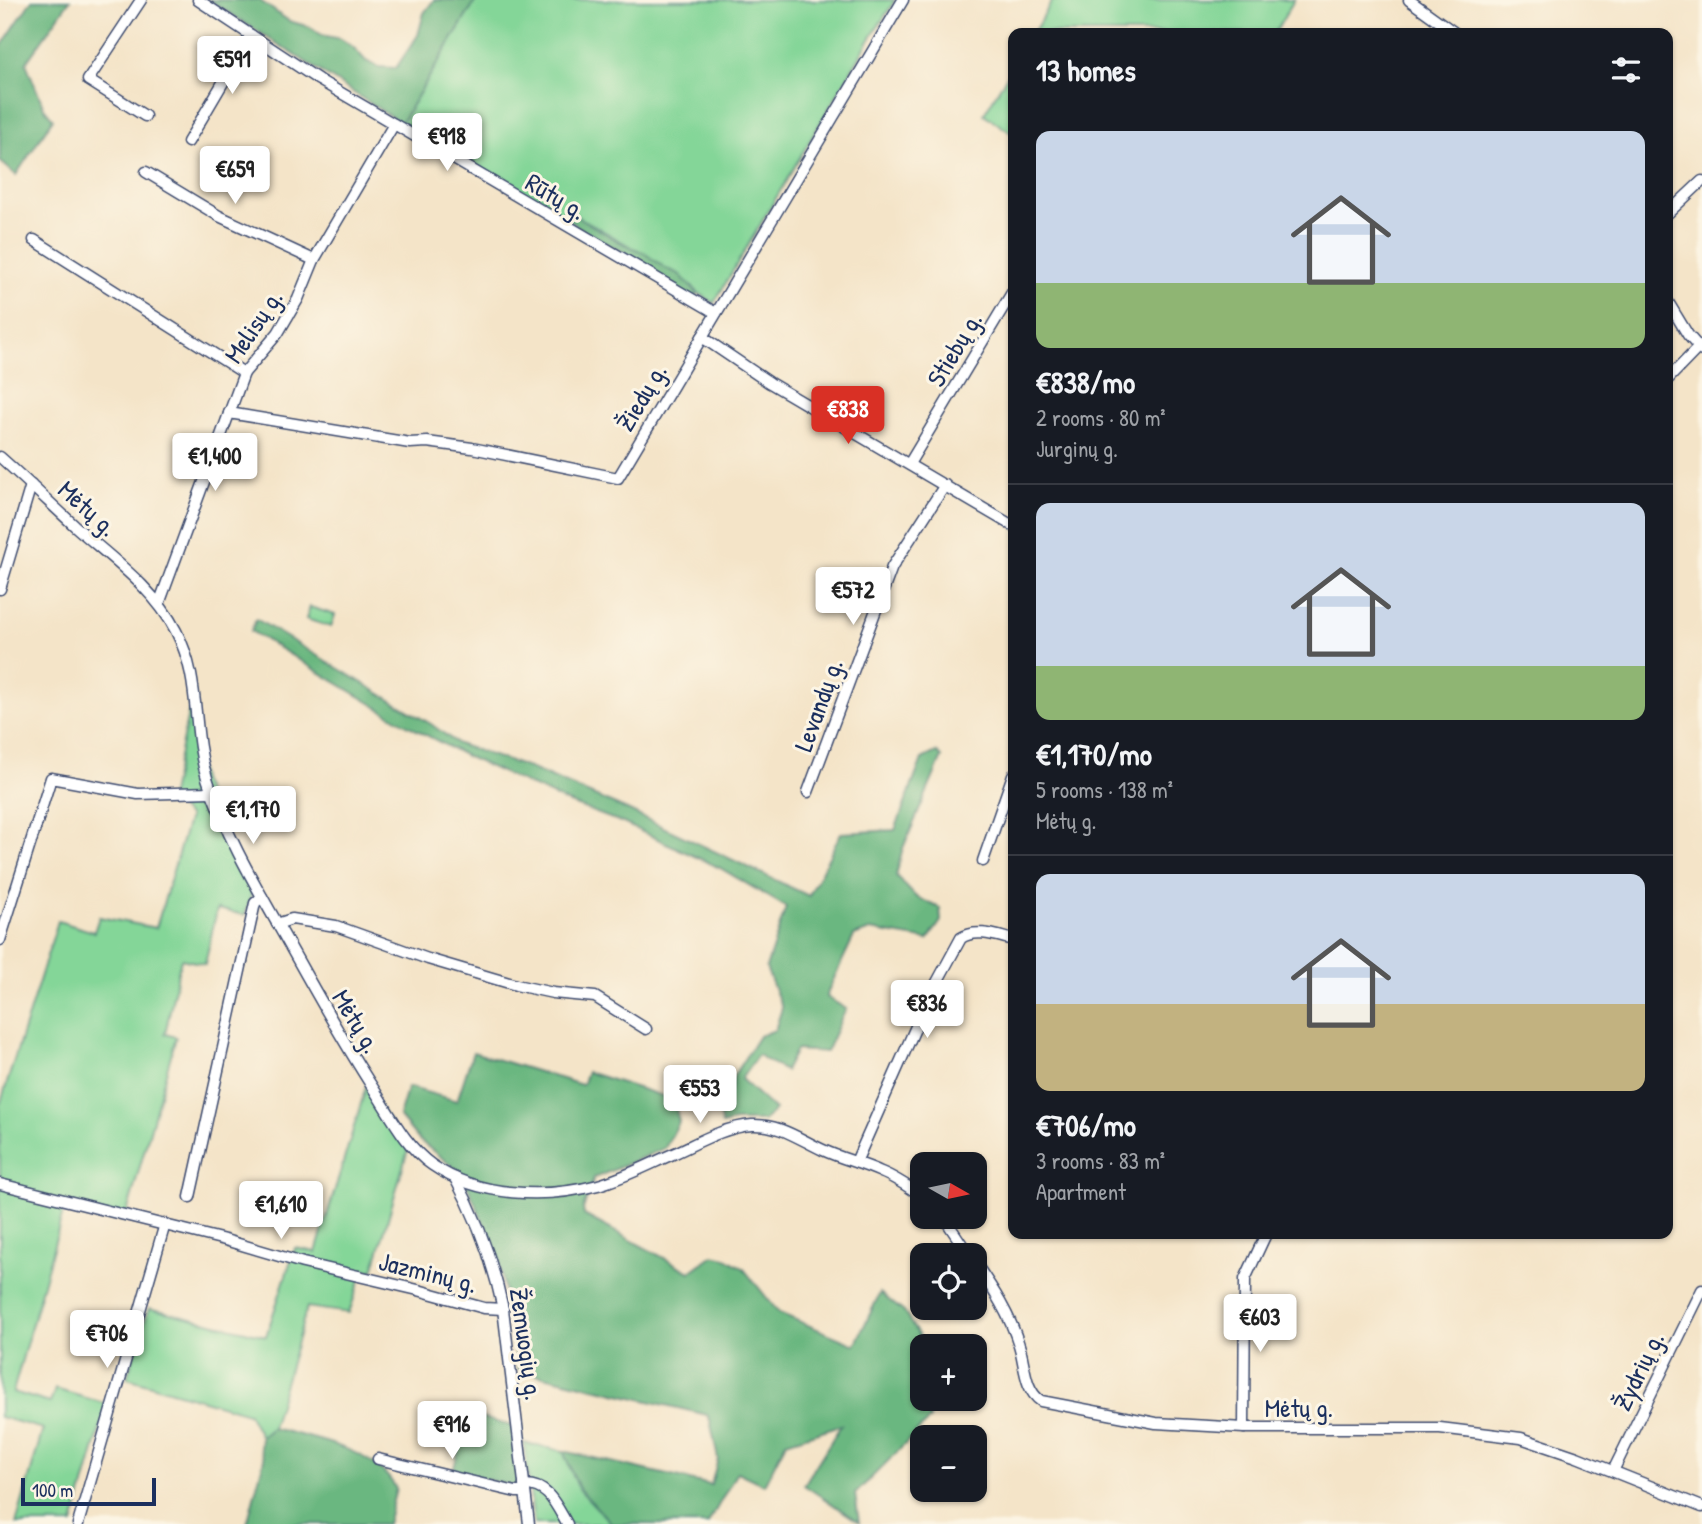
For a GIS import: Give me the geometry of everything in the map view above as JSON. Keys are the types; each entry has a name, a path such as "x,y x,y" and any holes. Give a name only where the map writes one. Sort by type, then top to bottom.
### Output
{"street":[{"path":"141,0 88,80 145,116"},
{"name":"Rūtų g.","path":"198,0 319,80 716,313"},
{"name":"Žiedų g.","path":"229,413 410,443 427,442 472,448 618,478 903,0"},
{"path":"1409,0 1448,28"},
{"path":"188,142 251,35"},
{"name":"Melisų g.","path":"159,604 244,373 278,333 298,299 314,260 394,124"},
{"path":"146,172 219,216 314,260"},
{"path":"1673,208 1702,181"},
{"path":"34,240 244,373"},
{"name":"Stiebų g.","path":"909,464 1008,299"},
{"path":"1673,310 1700,349 1673,374"},
{"path":"702,337 770,383 1008,523"},
{"name":"Mėtų g.","path":"0,457 159,604 177,631 192,672 201,757 211,792 262,897 353,1056 410,1143 430,1164 455,1178 519,1193 572,1190 600,1184 724,1131 751,1125 782,1129 821,1150 891,1176 910,1188"},
{"path":"0,589 31,485"},
{"name":"Levandų g.","path":"808,792 892,567 945,485"},
{"path":"0,940 51,778 138,794 211,792"},
{"path":"983,861 1008,789"},
{"path":"190,1197 255,903 262,897"},
{"path":"277,924 292,919 336,926 428,959 516,985 553,993 595,997 646,1029"},
{"path":"856,1163 929,997 961,937 978,932 1008,939"},
{"name":"Žemuogių g.","path":"455,1178 476,1217 490,1254 503,1309 529,1524"},
{"name":"Jazminų g.","path":"0,1184 165,1224 303,1263 484,1308 503,1309"},
{"path":"78,1524 165,1224"},
{"path":"1244,1428 1245,1279 1264,1239"},
{"name":"Mėtų g.","path":"987,1280 997,1294 1019,1343 1029,1388 1041,1401 1157,1423 1244,1428 1415,1428 1482,1432 1521,1438 1702,1507"},
{"name":"Žydrių g.","path":"1613,1471 1702,1290"},
{"path":"378,1459 516,1492 534,1485 550,1496 567,1524"}],"green space":[{"path":"32,0 70,0 26,63 44,108 53,119 16,175 0,161 0,48"},
{"path":"209,0 259,0 289,21 310,27 322,35 341,39 366,61 378,67 396,68 418,35 424,13 434,0 476,0 401,123"},
{"path":"476,0 895,0 714,303 678,274 605,232 571,213 564,211 560,214 401,123"},
{"path":"1053,0 1294,0 1278,28 1036,28"},
{"path":"1008,74 1008,131 984,114"},
{"path":"564,211 679,274 698,294 693,299 630,259 627,254 590,235 560,214"},
{"path":"310,607 335,615 331,627 306,619"},
{"path":"256,619 431,724 458,744 529,768 627,810 809,896 841,833 895,830 922,759 936,752 942,757 903,848 896,876 916,897 940,908 941,921 928,940 870,930 854,936 828,991 827,997 846,1009 826,1052 796,1050 785,1071 758,1055 741,1079 775,1110 763,1121 735,1121 722,1125 717,1107 730,1091 734,1075 759,1036 775,1030 782,1008 766,968 786,907 720,868 466,756 407,725 251,631"},
{"path":"191,700 201,780 252,892 245,915 217,909 205,964 181,959 165,1034 176,1037 125,1220 65,1205 13,1392 50,1403 55,1389 107,1404 73,1524 16,1524 43,1429 0,1417 0,1105 58,921 94,932 99,917 156,928 189,817 170,799"},
{"path":"473,1052 582,1085 587,1072 666,1097 675,1104 679,1122 665,1148 594,1178 583,1209 584,1215 690,1272 713,1255 726,1258 743,1268 779,1313 855,1345 880,1293 904,1312 918,1334 910,1334 910,1411 927,1411 930,1419 924,1425 910,1425 910,1439 855,1494 859,1522 804,1485 841,1425 786,1442 764,1485 737,1472 708,1524 612,1524 579,1489 563,1451 711,1485 718,1459 710,1420 707,1415 518,1370 499,1259 469,1189 457,1170 419,1140 399,1116 408,1087 457,1101"},
{"path":"366,1087 408,1149 373,1271 364,1269 349,1313 307,1307 272,1428 261,1437 248,1413 127,1378 149,1308 266,1336 295,1248 316,1252"},
{"path":"467,1414 512,1426 519,1487 453,1472"},
{"path":"272,1428 341,1447 374,1464 387,1475 396,1489 387,1524 247,1524 264,1459 260,1448 261,1437"},
{"path":"524,1443 563,1451 579,1489 612,1524 534,1524"}]}
